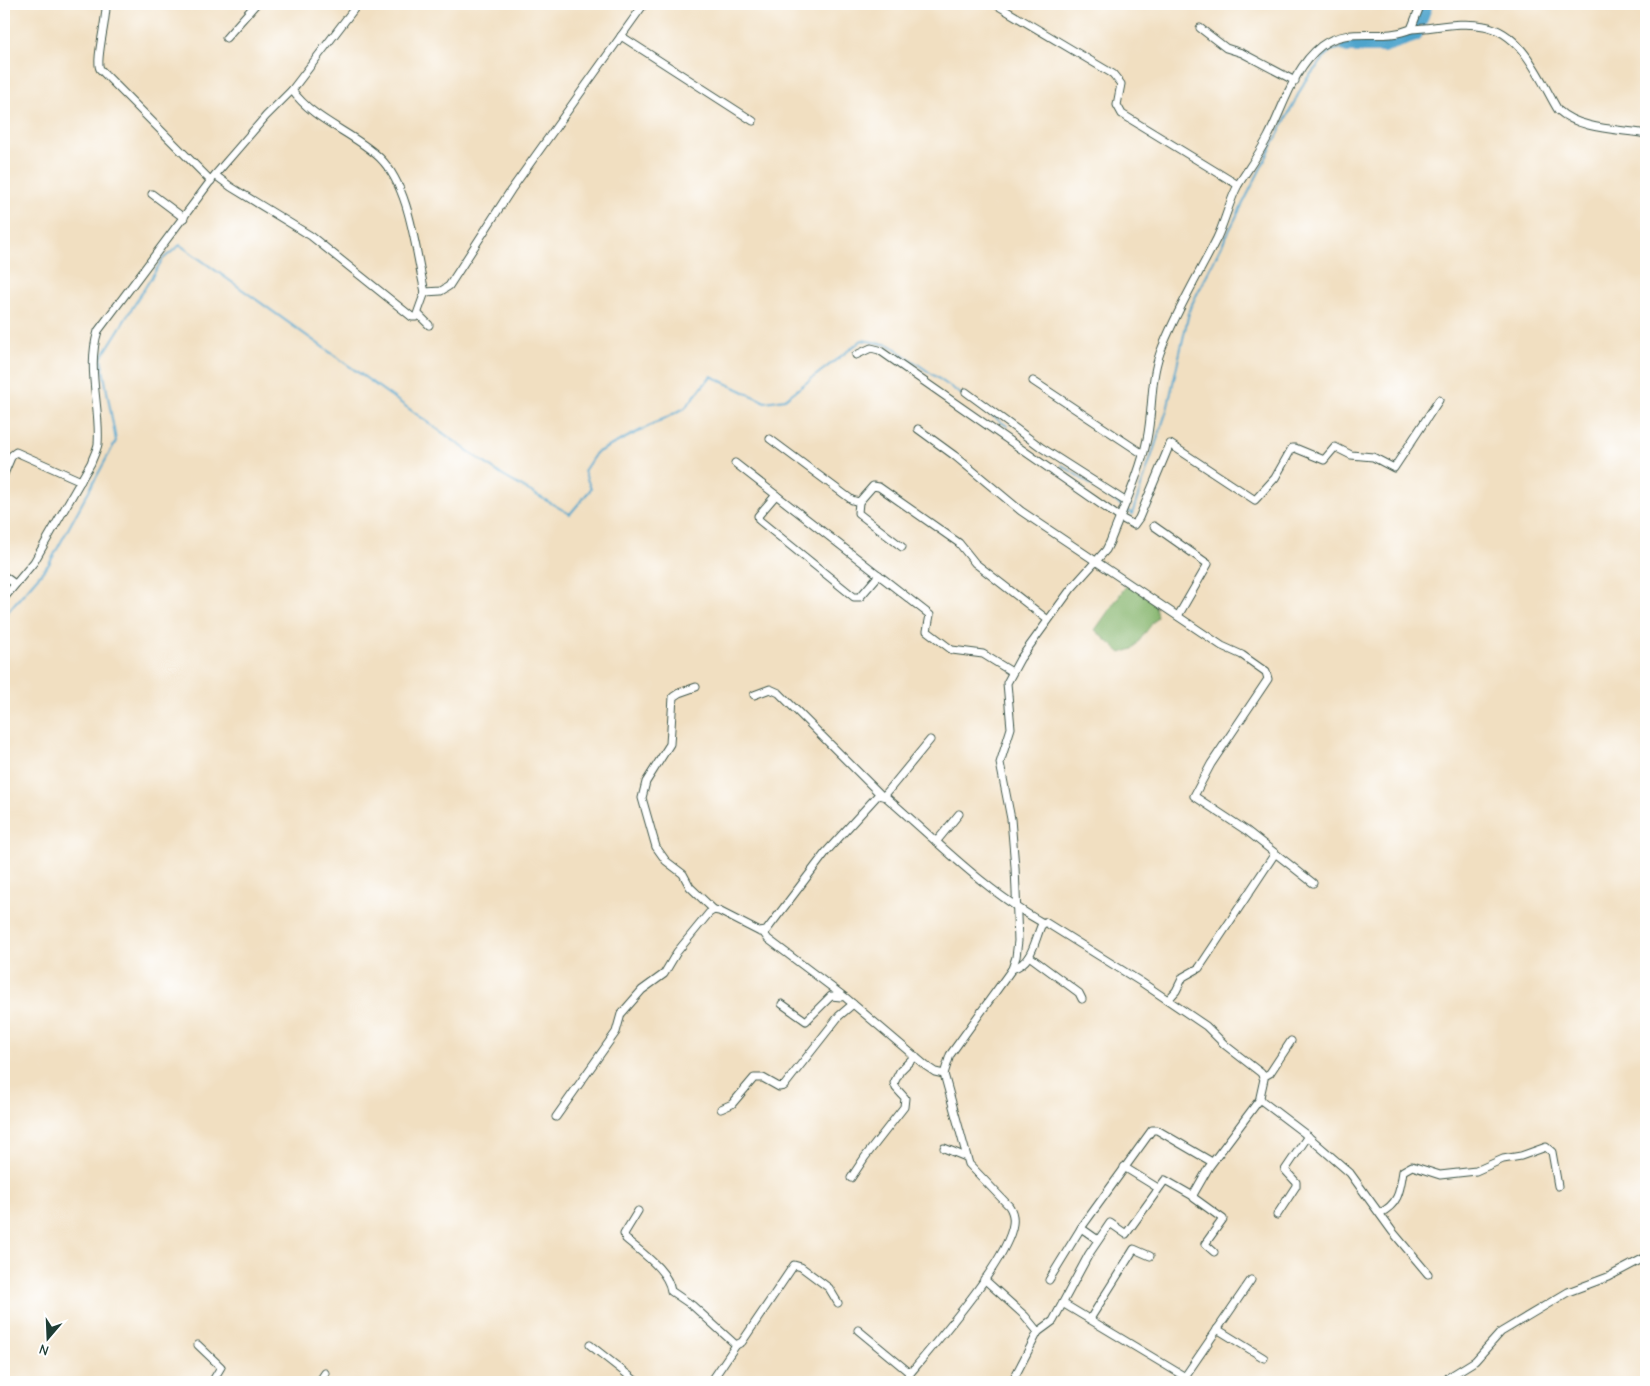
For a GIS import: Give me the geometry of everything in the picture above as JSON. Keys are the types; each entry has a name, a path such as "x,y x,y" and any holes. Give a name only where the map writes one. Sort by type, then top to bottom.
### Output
{"street":[{"path":"106,4 104,35 98,65 100,69 213,178 312,236 412,317 418,314 425,292 404,203 395,180 380,158 352,137 307,108 292,90"},
{"path":"226,38 256,4"},
{"path":"4,598 34,562 81,481 98,445 94,388 94,343 98,331 213,178 266,116 292,90 328,46 357,4"},
{"path":"425,292 441,291 449,286 511,190 644,4"},
{"path":"995,4 1113,74 1121,84 1117,105 1122,114 1238,185"},
{"path":"1417,29 1421,4"},
{"path":"902,1382 984,1279 1009,1237 1013,1224 1013,1214 999,1195 974,1171 966,1157 944,1074 950,1055 1012,969 1018,947 1012,826 1000,763 1011,728 1007,689 1012,672 1071,589 1110,542 1143,454 1149,429 1153,380 1160,354 1181,307 1217,237 1238,185 1263,147 1295,81 1310,57 1321,46 1339,36 1355,33 1394,35 1417,29 1472,25 1485,26 1502,33 1523,51 1558,110 1566,117 1590,125 1646,134"},
{"path":"1200,28 1226,48 1242,53 1295,81"},
{"path":"621,36 753,120"},
{"path":"152,194 184,218"},
{"path":"418,314 429,325"},
{"path":"856,355 871,348 879,350 1134,525 1139,518 1170,444 1255,500 1275,478 1292,448 1324,460 1335,447 1351,455 1373,457 1394,468 1439,400"},
{"path":"1032,381 1143,454"},
{"path":"966,392 1042,448 1125,503"},
{"path":"918,429 955,456 1016,508 1222,646 1249,660 1268,674 1268,679 1261,692 1216,756 1194,794 1197,798 1241,827 1274,855 1312,882"},
{"path":"770,439 852,500 859,502"},
{"path":"4,474 12,455 16,452 81,481"},
{"path":"734,463 930,616 927,631 948,648 956,651 984,654 1012,672"},
{"path":"902,548 858,513 859,502 873,486 879,488 959,544 975,563 1048,620"},
{"path":"776,495 758,516 759,520 854,597 860,597 879,575"},
{"path":"1154,526 1208,564 1178,616"},
{"path":"4,576 15,584"},
{"path":"696,687 673,697 670,744 646,782 642,798 656,847 666,861 683,874 690,887 714,910 763,932 768,939 846,998 935,1072 944,1074"},
{"path":"754,695 770,689 779,693 882,795 1016,908 1043,923 1048,923 1168,1000 1206,1026 1224,1046 1263,1077"},
{"path":"763,932 768,929 826,852 878,795 882,795 930,740"},
{"path":"936,842 959,814"},
{"path":"1168,1000 1176,991 1183,977 1199,968 1274,855"},
{"path":"556,1117 616,1032 621,1014 642,990 659,979 677,952 714,910"},
{"path":"1012,969 1022,964 1030,956 1043,923"},
{"path":"1030,956 1079,993 1082,999"},
{"path":"782,1004 806,1021 831,996 846,998"},
{"path":"721,1109 732,1104 754,1078 763,1078 779,1087 784,1086 839,1016 853,1004"},
{"path":"1263,1077 1270,1073 1291,1041"},
{"path":"851,1178 865,1156 904,1107 906,1098 894,1083 900,1071 915,1056"},
{"path":"1193,1196 1212,1162 1260,1099 1263,1077"},
{"path":"1260,1099 1308,1136 1350,1173 1392,1232 1428,1274"},
{"path":"1049,1280 1081,1228 1124,1167 1154,1129 1212,1162"},
{"path":"1277,1215 1296,1186 1285,1170 1308,1136"},
{"path":"1380,1213 1395,1202 1402,1186 1403,1171 1412,1166 1440,1175 1476,1171 1503,1159 1521,1156 1546,1147 1552,1152 1558,1186"},
{"path":"944,1148 966,1157"},
{"path":"1124,1167 1158,1188"},
{"path":"1012,1382 1038,1332 1051,1324 1064,1304 1075,1277 1110,1223 1126,1234 1165,1180 1193,1196 1223,1219 1205,1244 1214,1252"},
{"path":"638,1211 625,1230 626,1240 666,1275 671,1284 671,1292 693,1306 736,1345"},
{"path":"1081,1228 1098,1240"},
{"path":"1090,1319 1134,1249 1150,1256"},
{"path":"1441,1382 1476,1361 1501,1332 1568,1292 1608,1276 1646,1257"},
{"path":"711,1382 736,1345 742,1342 794,1265 801,1267 829,1288 838,1303"},
{"path":"984,1279 1025,1316 1038,1332"},
{"path":"1064,1304 1150,1354 1184,1380 1251,1280"},
{"path":"1217,1329 1264,1358"},
{"path":"858,1330 910,1373"},
{"path":"198,1345 221,1368 212,1382"},
{"path":"590,1345 637,1382"},
{"path":"320,1382 325,1373"}],"green space":[{"path":"1134,585 1155,604 1157,617 1133,649 1121,653 1095,630 1126,586"}],"waterway":[{"path":"1347,47 1383,47 1416,36 1427,4"},
{"path":"1126,509 1132,514 1167,410 1190,308 1305,81 1330,51 1347,47"},
{"path":"4,616 49,564 116,441 101,358 163,259 180,245 503,476 570,514 591,489 584,471 596,453 685,408 711,376 765,402 785,399 862,340 890,345 1007,426"},
{"path":"1062,465 1122,506"}]}
